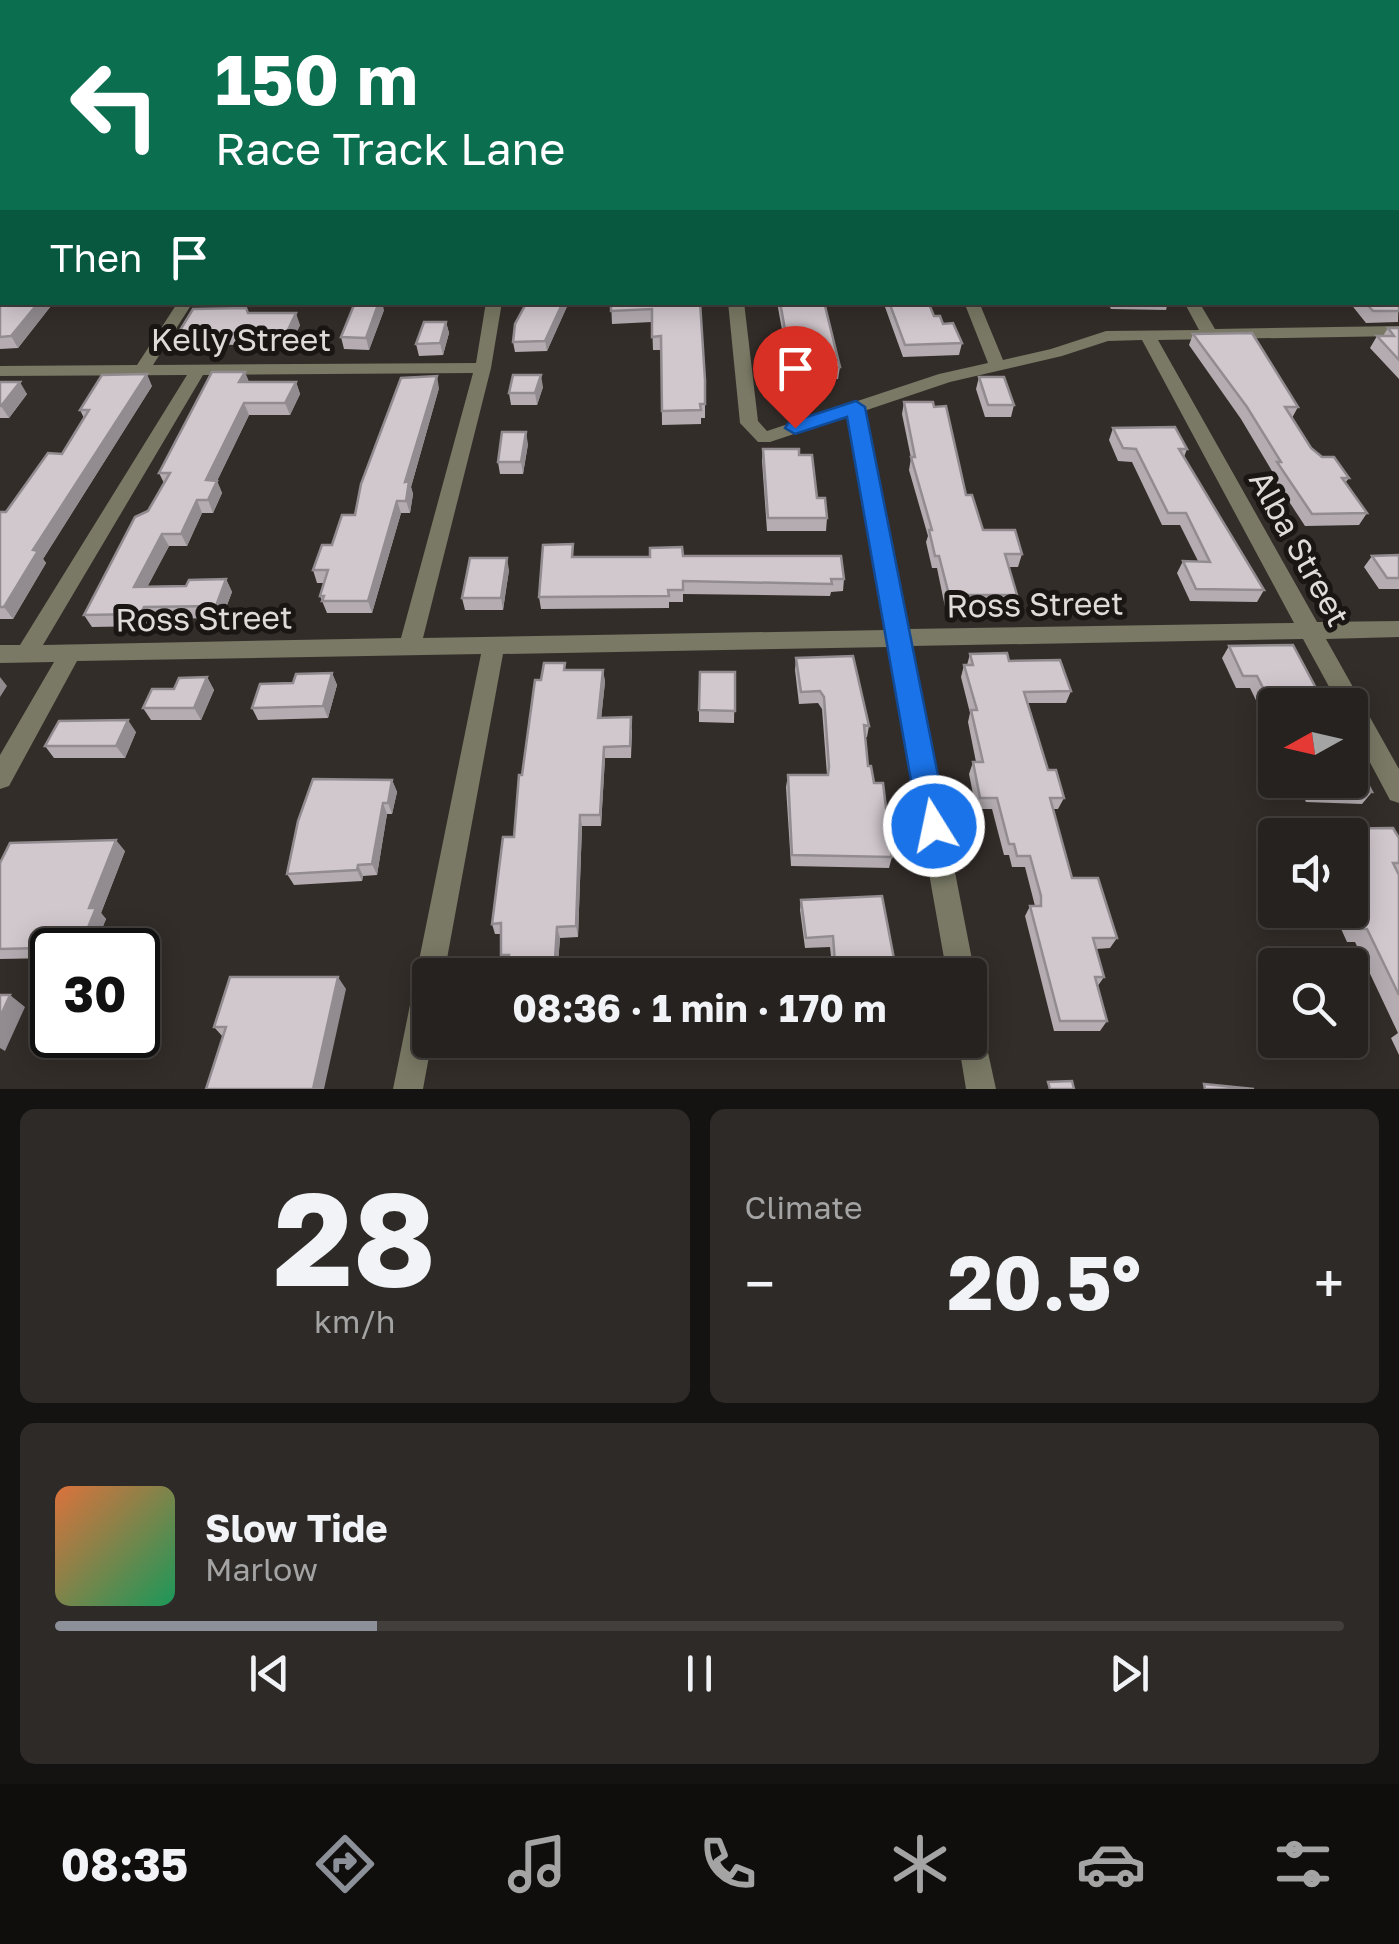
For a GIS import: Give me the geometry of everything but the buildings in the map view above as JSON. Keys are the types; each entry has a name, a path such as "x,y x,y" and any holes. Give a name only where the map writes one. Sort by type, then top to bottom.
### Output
{"street":[{"path":"142,370 184,305"},
{"path":"409,648 483,368 494,305"},
{"path":"736,305 749,423 764,438 945,378 1106,336 1399,331"},
{"path":"971,305 998,367"},
{"path":"1193,305 1210,334"},
{"name":"Alba Street","path":"1148,335 1399,792"},
{"name":"Kelly Street","path":"0,371 483,368"},
{"path":"26,654 198,370"},
{"path":"856,407 958,958"},
{"name":"Ross Street","path":"0,654 1399,629"},
{"path":"408,1089 493,646"},
{"path":"0,778 70,653"},
{"path":"976,1058 982,1089"}],"route":[{"path":"795,428 856,407 934,826"}]}
